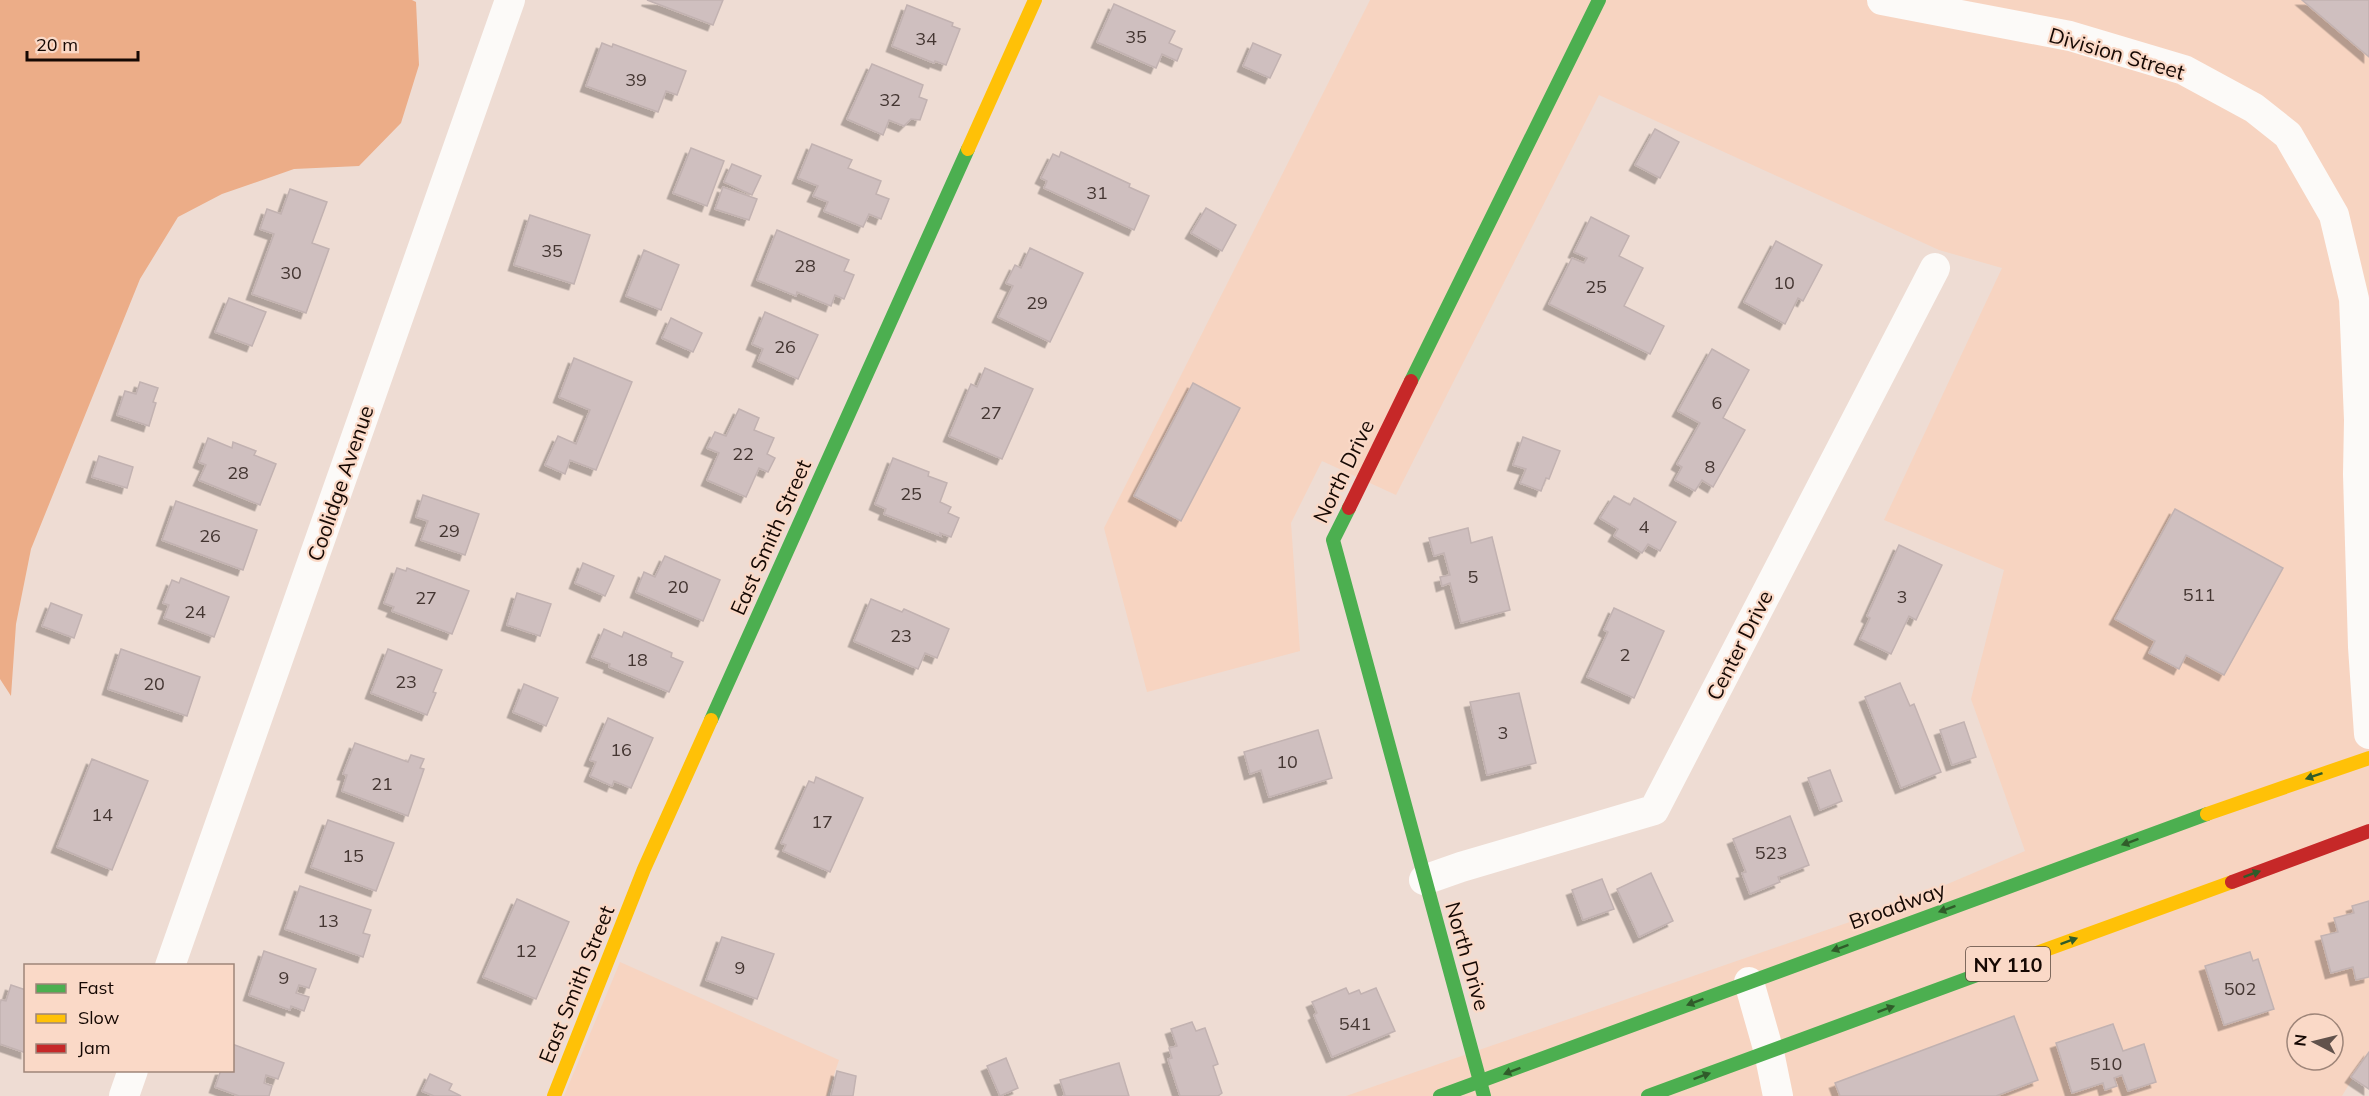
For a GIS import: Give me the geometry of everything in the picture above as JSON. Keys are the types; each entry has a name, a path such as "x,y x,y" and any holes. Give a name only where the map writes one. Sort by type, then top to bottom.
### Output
{"street":[{"name":"Coolidge Avenue","path":"171,964 510,0"},
{"name":"East Smith Street","path":"554,1096 649,858 1035,0"},
{"name":"North Drive","path":"1482,1090 1472,1045 1424,880 1333,540 1599,0"},
{"name":"Division Street","path":"1882,0 2070,36 2184,70 2254,108 2288,135 2334,215 2354,298 2364,412 2358,474 2363,647 2369,734"},
{"name":"Center Drive","path":"1424,880 1654,810 1935,268"},
{"name":"Broadway","path":"1440,1096 1482,1090 1749,982 2253,797 2369,758"},
{"name":"NY 110","path":"1647,1096 2369,831"},
{"path":"1749,982 1769,1052 1778,1096"},
{"path":"124,1096 133,1072"}],"shaded area":[{"path":"0,0 412,0 416,2 419,65 401,123 359,166 294,169 222,194 178,217 140,279 31,549 16,624 11,696 0,679"},
{"path":"1370,0 2369,0 2369,1051 2342,1096 1346,1096 1896,906 2025,851 1971,699 2004,570 1884,520 2002,268 1939,250 1599,95 1396,495 1322,461 1291,523 1300,651 1147,692 1104,528"},
{"path":"620,962 839,1060 827,1096 564,1096"}],"building":[{"path":"647,0 723,0 713,25"},
{"path":"2302,0 2369,0 2369,57"},
{"path":"1114,4 1175,31 1169,43 1182,49 1177,61 1162,54 1156,68 1097,42"},
{"path":"907,5 953,23 952,26 960,29 946,65 935,61 934,63 892,46"},
{"path":"602,43 612,47 613,44 686,71 677,95 666,91 658,112 586,86"},
{"path":"1253,43 1281,55 1270,78 1243,66"},
{"path":"872,64 923,85 919,97 927,100 920,120 911,119 904,126 889,120 883,135 847,119"},
{"path":"1655,129 1679,142 1660,178 1635,165"},
{"path":"812,144 852,160 848,168 881,181 876,194 889,199 881,219 869,214 863,227 824,211 828,202 813,196 818,186 798,178"},
{"path":"691,148 724,161 707,206 673,193"},
{"path":"1061,152 1130,184 1129,187 1149,196 1134,230 1044,188 1047,181 1041,178 1053,154 1059,157"},
{"path":"732,164 761,176 752,195 724,182"},
{"path":"723,187 757,199 749,220 715,209"},
{"path":"290,189 327,202 312,243 329,249 306,313 252,294 274,234 260,229 267,209 281,214"},
{"path":"1206,208 1236,225 1222,251 1191,233"},
{"path":"530,215 590,235 574,284 514,265"},
{"path":"1591,217 1629,236 1619,256 1643,268 1624,306 1664,326 1650,354 1549,304 1572,258 1584,263 1587,258 1574,252"},
{"path":"777,230 849,260 844,271 854,275 844,299 835,295 831,306 797,292 796,296 757,280"},
{"path":"1776,241 1822,265 1803,301 1798,298 1785,324 1744,302"},
{"path":"1030,248 1083,273 1050,342 998,317 1013,286 1006,283 1015,265 1021,268"},
{"path":"644,250 679,265 661,310 626,296"},
{"path":"229,298 266,312 252,346 215,332"},
{"path":"765,312 818,335 798,379 758,361 763,349 752,344"},
{"path":"671,318 702,333 693,352 662,338"},
{"path":"1712,349 1749,370 1723,418 1745,430 1713,487 1702,480 1695,491 1675,480 1682,467 1677,464 1700,423 1678,411"},
{"path":"574,358 632,382 596,470 570,460 565,474 545,465 558,436 576,444 590,410 559,397"},
{"path":"985,368 1033,389 1002,459 949,436 971,384 977,387"},
{"path":"140,382 158,388 149,426 117,415 125,391 136,394"},
{"path":"1193,383 1240,408 1181,521 1134,496"},
{"path":"739,409 759,418 754,430 774,438 767,454 775,458 768,472 759,468 746,497 707,480 719,453 707,448 715,432 726,436"},
{"path":"1523,437 1560,451 1549,479 1546,478 1541,491 1520,483 1526,469 1513,465"},
{"path":"208,438 232,448 233,442 256,451 254,455 276,464 260,505 199,480 206,465 199,462"},
{"path":"99,456 133,467 127,488 92,477"},
{"path":"893,458 929,472 928,476 947,483 940,502 951,507 948,513 959,518 951,537 940,533 941,536 884,514 886,509 875,504"},
{"path":"423,495 479,514 465,555 421,540 428,521 416,517"},
{"path":"1614,496 1630,505 1634,498 1676,522 1660,551 1648,544 1642,553 1614,536 1618,529 1600,518"},
{"path":"176,501 257,530 243,570 162,540"},
{"path":"2175,509 2283,568 2224,675 2186,655 2179,669 2149,653 2155,641 2115,619"},
{"path":"1468,528 1471,543 1492,537 1510,610 1461,623 1450,583 1442,586 1440,577 1450,575 1444,553 1434,556 1429,538"},
{"path":"1899,545 1942,565 1916,620 1909,616 1891,654 1860,639 1870,618 1867,616"},
{"path":"665,556 720,580 703,621 636,592 644,572 655,577"},
{"path":"583,563 614,576 605,596 575,583"},
{"path":"397,568 406,571 407,568 469,591 452,634 392,611 394,607 384,603"},
{"path":"181,578 229,597 214,637 164,618 169,605 163,603 172,580 179,583"},
{"path":"517,593 551,604 540,636 507,625"},
{"path":"871,599 902,612 904,609 949,629 937,658 925,653 918,669 854,641"},
{"path":"51,603 82,615 74,638 42,626"},
{"path":"1614,608 1664,631 1634,698 1587,677 1608,632 1604,630"},
{"path":"604,629 622,637 624,632 672,653 671,657 683,662 669,692 609,667 610,664 592,657"},
{"path":"121,649 200,677 187,716 108,689"},
{"path":"388,649 442,670 427,715 371,693"},
{"path":"1900,683 1910,706 1914,704 1941,772 1901,788 1865,697"},
{"path":"524,684 558,698 546,726 513,712"},
{"path":"1519,693 1536,763 1487,775 1470,702"},
{"path":"608,718 653,738 631,788 614,781 612,786 590,776 596,762 590,760"},
{"path":"1964,722 1976,757 1952,765 1940,730"},
{"path":"1318,730 1332,778 1269,797 1261,770 1250,774 1244,752"},
{"path":"355,743 408,762 411,755 424,759 420,768 424,769 408,816 342,791 347,775 343,774"},
{"path":"92,759 148,781 112,870 57,847"},
{"path":"1830,770 1842,801 1820,810 1808,778"},
{"path":"816,777 863,798 830,872 783,851 786,845 781,843 809,781 814,783"},
{"path":"1790,816 1809,865 1778,877 1780,882 1750,894 1742,873 1746,872 1733,839"},
{"path":"328,820 394,843 376,891 311,867"},
{"path":"1651,873 1673,921 1639,937 1617,889"},
{"path":"1602,879 1614,909 1583,920 1572,890"},
{"path":"300,886 371,910 363,933 370,935 363,957 285,929"},
{"path":"517,899 569,922 536,999 483,977"},
{"path":"2369,901 2369,977 2356,980 2353,967 2331,973 2321,936 2338,932 2334,918 2354,913 2352,906"},
{"path":"722,937 774,954 757,999 706,980"},
{"path":"264,951 316,969 309,988 299,985 296,993 309,997 304,1011 291,1006 290,1010 249,995"},
{"path":"2250,952 2253,961 2258,959 2274,1009 2224,1025 2205,966"},
{"path":"11,985 24,989 24,1052 0,1044 0,1004 1,1000 6,1001"},
{"path":"1346,988 1349,994 1359,990 1361,994 1376,988 1395,1031 1332,1057 1314,1015 1317,1013 1312,1002"},
{"path":"2014,1016 2038,1080 1996,1096 1840,1096 1835,1083"},
{"path":"1192,1022 1196,1031 1205,1028 1218,1064 1213,1066 1222,1093 1218,1096 1180,1096 1168,1059 1172,1058 1169,1048 1177,1046 1171,1029"},
{"path":"2113,1024 2123,1051 2144,1044 2156,1082 2128,1091 2122,1075 2114,1078 2117,1086 2105,1090 2103,1083 2072,1093 2056,1043"},
{"path":"234,1045 284,1063 278,1079 266,1075 264,1083 272,1086 269,1096 239,1096 215,1087 220,1072 234,1072"},
{"path":"2369,1052 2369,1089 2351,1077"},
{"path":"1006,1058 1018,1088 1000,1096 987,1066"},
{"path":"1119,1063 1129,1096 1063,1096 1065,1095 1060,1080"},
{"path":"837,1071 856,1076 853,1096 831,1096"},
{"path":"430,1074 452,1084 449,1090 461,1096 434,1096 422,1091"}],"traffic: fast":[{"path":"1411,381 1599,0"},
{"path":"711,720 968,149"},
{"path":"1349,508 1333,540 1484,1096"},
{"path":"1440,1096 2207,814"},
{"path":"1648,1096 2026,957"}],"traffic: slow":[{"path":"968,149 1035,0"},
{"path":"554,1096 644,869 711,720"},
{"path":"2207,814 2369,758"},
{"path":"2026,957 2232,882"}],"traffic: jam":[{"path":"1349,508 1411,381"},
{"path":"2232,882 2369,831"}]}
